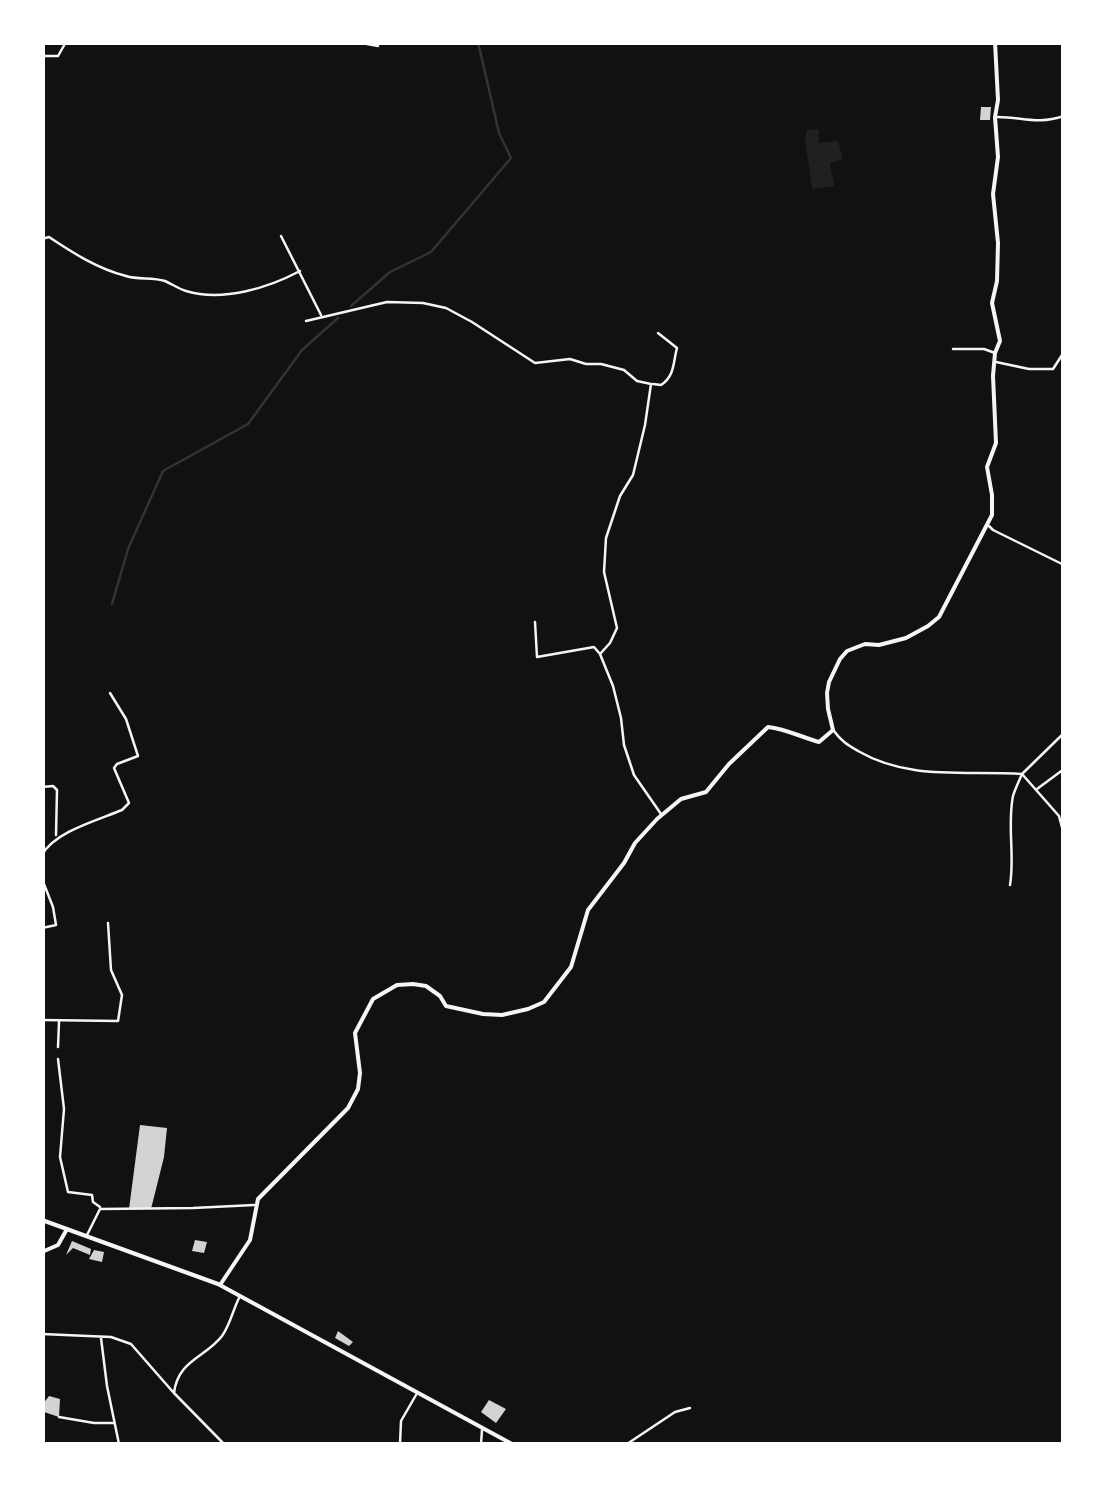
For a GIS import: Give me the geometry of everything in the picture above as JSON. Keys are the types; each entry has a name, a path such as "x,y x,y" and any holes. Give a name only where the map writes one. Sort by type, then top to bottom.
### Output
{"street":[{"path":"42,56 58,56 66,42"},
{"path":"356,42 378,46"},
{"path":"994,42 998,100 994,194 998,244 992,303 1000,341 994,362 996,443 987,467 992,516 938,617 906,638 847,651 829,682 828,710 840,741 868,757 905,770 1022,774 1059,816 1064,835"},
{"path":"995,116 1036,122 1064,116"},
{"path":"281,236 322,316"},
{"path":"42,239 49,237 98,267 130,278 162,280 188,292 252,291 300,271"},
{"path":"306,320 387,302 423,302 446,308 472,322 535,363 570,360 601,364 624,370 636,380 661,385 673,372 677,348 658,333"},
{"path":"953,349 995,353"},
{"path":"994,362 1028,370 1054,369 1064,352"},
{"path":"600,654 617,628 604,572 606,538 620,496 633,475 651,384"},
{"path":"988,525 1064,565"},
{"path":"535,622 536,656 594,647 600,654 613,686 624,746 634,775 662,815"},
{"path":"42,855 56,837 122,810 129,803 114,768 138,756 126,719 110,693"},
{"path":"220,1285 250,1240 258,1199 348,1108 360,1073 355,1034 373,999 397,985 413,984 426,986 446,1006 484,1014 502,1015 544,1002 570,967 588,910 635,843 662,815 681,799 706,792 768,727 819,742 833,730"},
{"path":"1010,885 1013,795 1022,774 1064,732"},
{"path":"42,750 42,770"},
{"path":"1036,790 1064,769"},
{"path":"42,787 54,786 57,790 56,837"},
{"path":"42,879 56,925 42,928"},
{"path":"42,1020 118,1020 122,994 110,970 108,924"},
{"path":"58,1047 59,1020"},
{"path":"58,1059 64,1108 60,1157 68,1192 92,1195 100,1209 257,1204"},
{"path":"87,1236 100,1209"},
{"path":"42,1220 220,1285 512,1444"},
{"path":"42,1252 58,1245 67,1228"},
{"path":"174,1393 175,1384 190,1361 226,1331 240,1296"},
{"path":"42,1334 111,1336 131,1344 224,1444"},
{"path":"102,1336 119,1444"},
{"path":"400,1444 401,1421 416,1393"},
{"path":"628,1444 675,1412 690,1408"},
{"path":"59,1418 115,1423"},
{"path":"481,1444 482,1428"}],"shaded area":[{"path":"819,129 818,143 838,141 843,159 830,163 834,186 812,189 805,140 807,130"}],"building":[{"path":"981,107 991,107 990,120 980,120"},
{"path":"140,1125 167,1128 164,1157 151,1209 129,1209"},
{"path":"195,1240 207,1242 204,1253 192,1251"},
{"path":"72,1241 91,1249 90,1255 73,1248 66,1255"},
{"path":"94,1250 104,1252 102,1262 89,1259"},
{"path":"338,1331 353,1342 349,1346 335,1338"},
{"path":"49,1396 60,1399 59,1417 44,1412 43,1404"},
{"path":"489,1400 506,1409 496,1423 481,1412"}],"waterway":[{"path":"351,306 390,272 431,252 511,158 499,133 478,42"},
{"path":"112,604 128,549 163,471 248,424 302,350 338,318"}]}
